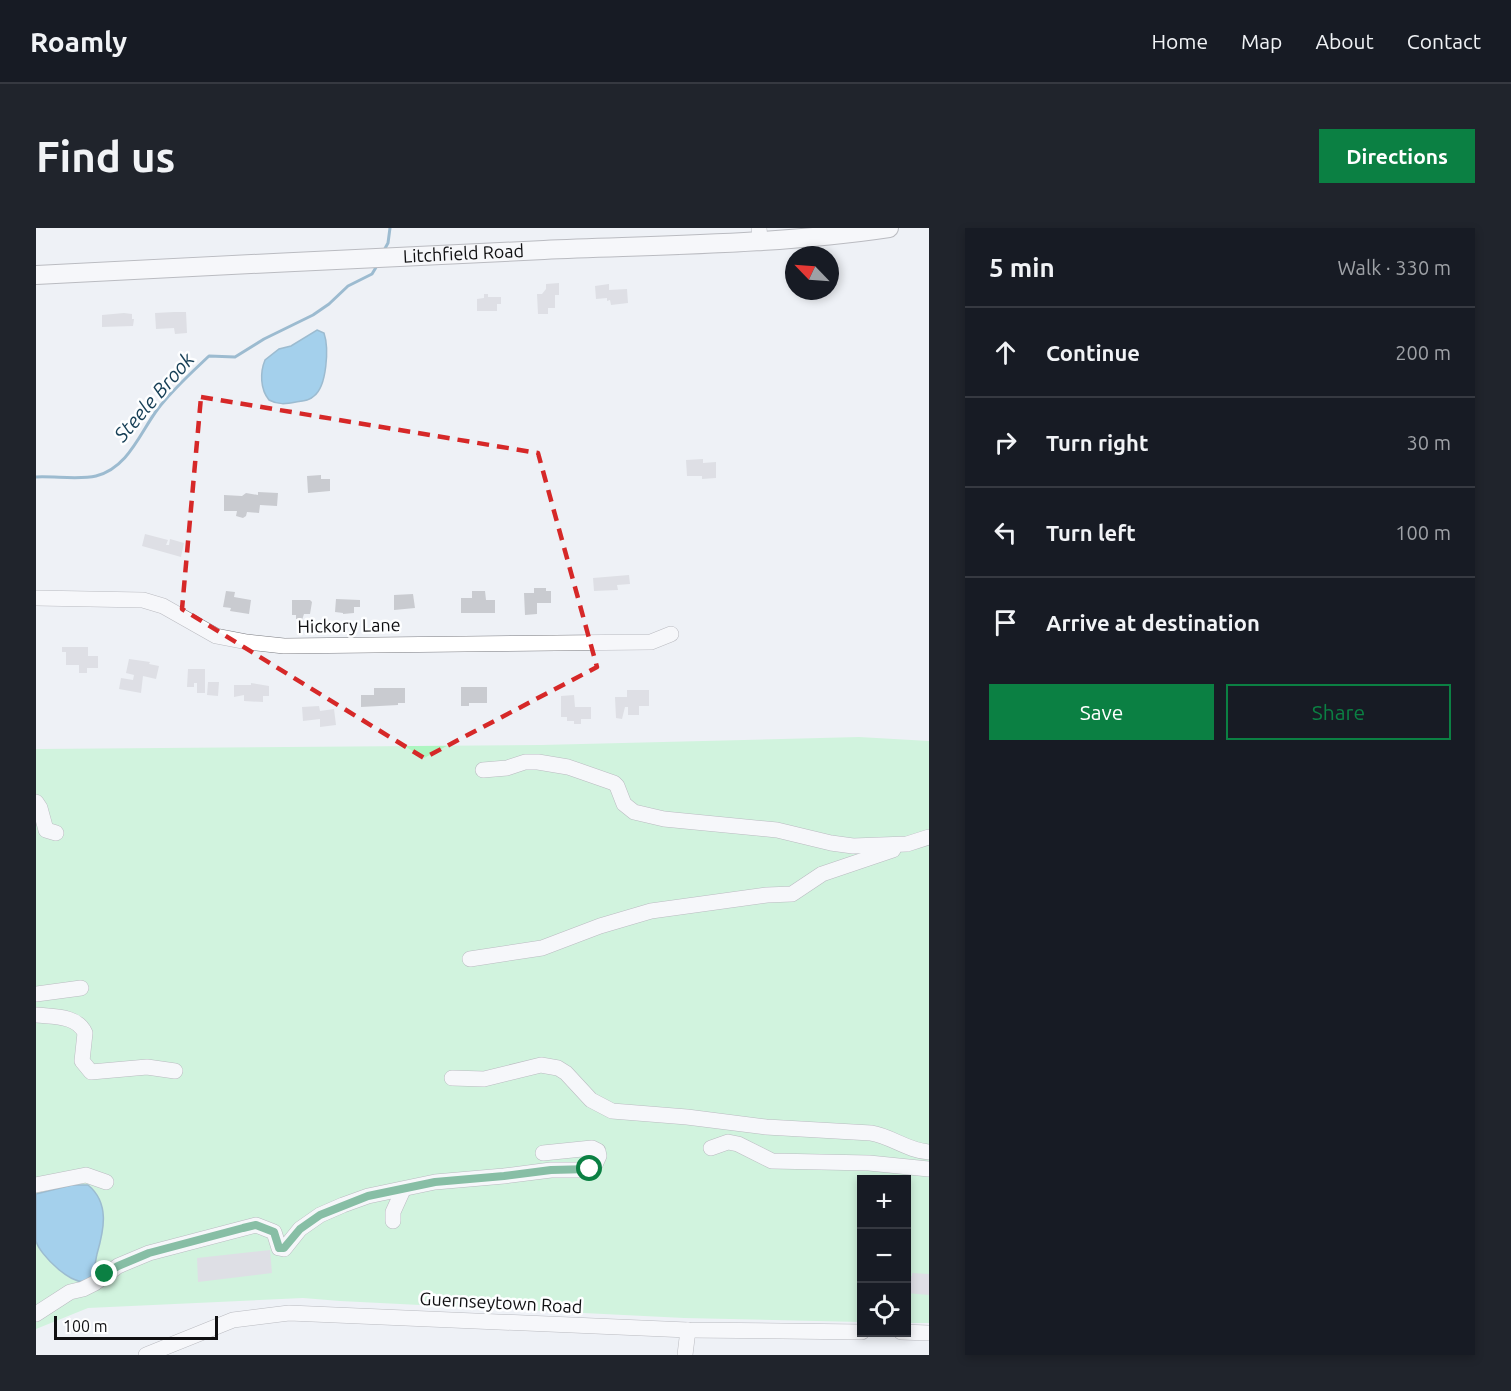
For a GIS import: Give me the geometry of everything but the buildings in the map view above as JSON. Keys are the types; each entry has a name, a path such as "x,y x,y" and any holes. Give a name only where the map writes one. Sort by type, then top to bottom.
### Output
{"main road":[{"name":"Litchfield Road","path":"36,275 759,234 861,232 889,228"}],"street":[{"name":"Hickory Lane","path":"36,598 143,600 163,606 216,636 284,646 651,642 671,634"},
{"path":"483,770 507,768 525,762 551,763 614,783 624,804 642,815 777,830 853,846 907,844"},
{"path":"36,802 46,830 56,833"},
{"path":"470,959 542,948 600,926 651,911 767,895 792,894 822,873 929,837"},
{"path":"36,994 81,988"},
{"path":"36,1016 71,1019 83,1029 85,1033 82,1061 91,1072 147,1067 176,1071"},
{"path":"452,1078 484,1079 534,1067 549,1066 566,1073 591,1100 612,1111 766,1127 871,1133 887,1136 916,1150 929,1152"},
{"path":"711,1148 728,1142 747,1148 772,1161 859,1162 929,1169"},
{"path":"36,1314 70,1292 95,1283 118,1266 149,1253 256,1225 274,1232 279,1248 284,1248 300,1229 331,1210 368,1196 435,1182 551,1170 585,1170 594,1167 599,1156 598,1152 592,1148 543,1153"},
{"path":"36,1185 86,1175 105,1176"},
{"path":"393,1221 393,1212 404,1190"},
{"name":"Guernseytown Road","path":"146,1355 233,1320 290,1313 688,1330 857,1332"},
{"path":"685,1355 688,1330"},
{"path":"911,1332 929,1333"}],"highlighted area":[{"path":"201,397 538,453 597,667 424,758 182,609"}],"green space":[{"path":"859,737 929,741 929,1323 911,1323 911,1175 857,1175 857,1322 684,1318 303,1298 88,1308 36,1329 36,749 541,745"}],"water":[{"path":"317,330 324,333 326,340 326,366 318,391 312,398 303,401 282,404 269,400 262,380 265,360 279,349 291,346"},
{"path":"72,1185 88,1185 95,1192 100,1200 103,1217 102,1236 93,1271 88,1280 82,1281 74,1280 58,1269 43,1254 36,1241 36,1194"}],"waterway":[{"name":"Steele Brook","path":"383,252 388,243 390,228"},
{"name":"Steele Brook","path":"36,477 82,478 96,476 117,466 132,449 163,403 209,356 235,357 264,339 313,315 348,286 372,274 378,264"}],"route":[{"path":"105,1274 130,1260 149,1253 256,1225 269,1228 274,1232 279,1248 282,1249 300,1229 320,1215 368,1196 435,1182 551,1170 590,1169"}]}
